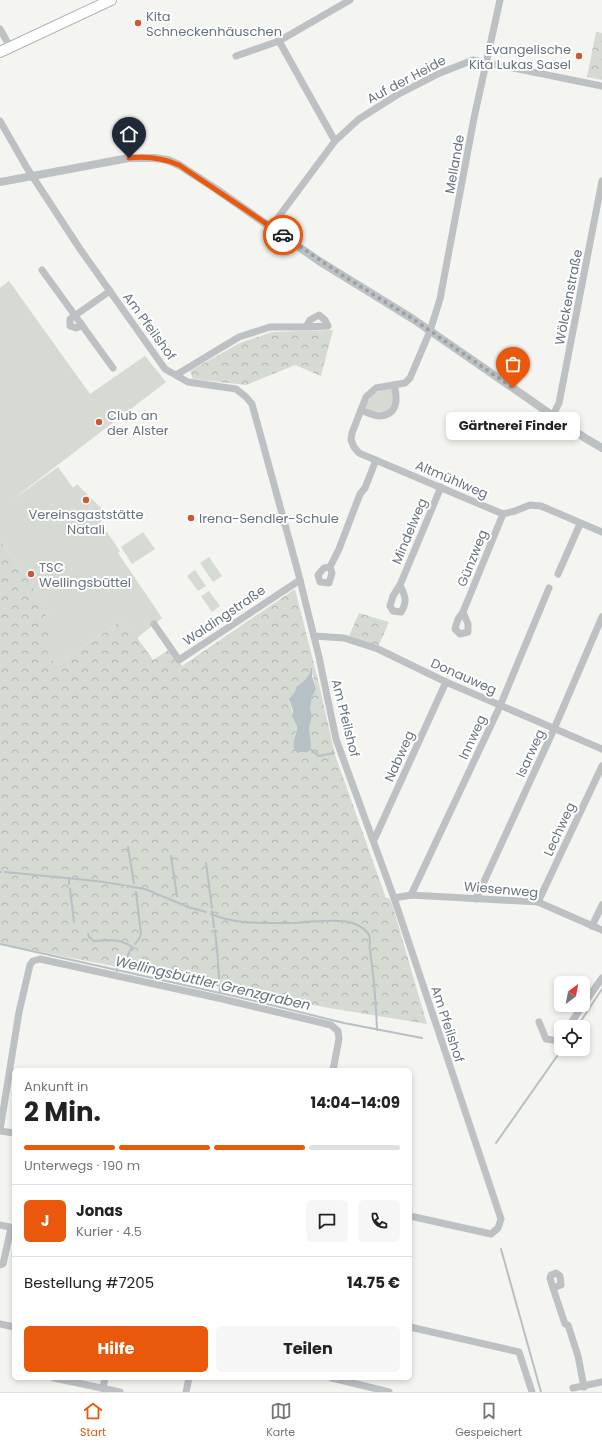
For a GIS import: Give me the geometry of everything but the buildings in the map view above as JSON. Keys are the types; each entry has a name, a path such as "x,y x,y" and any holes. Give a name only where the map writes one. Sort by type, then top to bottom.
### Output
{"main road":[{"path":"0,52 111,0"}],"street":[{"path":"236,56 279,41 350,0"},
{"name":"Mellande","path":"430,331 440,299 474,118 500,0"},
{"path":"0,29 10,47"},
{"path":"279,41 336,141"},
{"name":"Auf der Heide","path":"271,227 336,141 359,119 397,95 440,74 473,60 602,86"},
{"name":"Am Pfeilshof","path":"0,121 32,176 80,249 165,369 188,382 236,389 252,404 282,509 300,580 314,636 336,739 394,898 501,1218 498,1228 491,1234 412,1216"},
{"path":"0,182 129,158 147,157 168,160 188,170 319,260 430,331 584,438 602,448"},
{"name":"Wölckenstraße","path":"553,415 559,403 602,181"},
{"path":"42,270 113,368"},
{"name":"Am Pfeilshof","path":"76,316 110,291"},
{"path":"176,375 239,337 270,327 306,327"},
{"name":"Altmühlweg","path":"430,331 410,378 405,383 376,388 366,397 352,433 351,440 359,453 503,514"},
{"path":"361,410 378,416 390,413 393,410 397,398 394,385"},
{"path":"330,567 339,549 360,494 366,488 376,460"},
{"name":"Mindelweg","path":"400,585 441,487"},
{"path":"503,514 516,511 530,505 541,506 580,524 602,532"},
{"name":"Günzweg","path":"463,612 503,514"},
{"path":"558,574 580,524"},
{"name":"Waldingstraße","path":"154,624 179,660 300,580"},
{"name":"Innweg","path":"411,895 500,706 549,588"},
{"name":"Isarweg","path":"476,899 554,729 602,616"},
{"name":"Donauweg","path":"314,636 344,638 378,649 446,682 602,749"},
{"name":"Nabweg","path":"374,840 446,682"},
{"name":"Lechweg","path":"538,902 602,766"},
{"name":"Wiesenweg","path":"394,898 411,895 538,902 602,930"},
{"path":"592,926 602,905"},
{"path":"12,1133 0,1130 19,1012 30,965 33,961 40,959 218,998 332,1025 338,1030 339,1039 332,1068"},
{"path":"573,1020 602,978"},
{"path":"539,1022 546,1039 554,1040"},
{"path":"0,1226 12,1228 3,1264 0,1265"},
{"path":"553,1288 565,1324 568,1325 577,1351 584,1387"},
{"path":"0,1324 12,1327"},
{"path":"412,1328 519,1352 532,1392"},
{"path":"64,1380 120,1392"},
{"path":"103,1388 105,1380"},
{"path":"186,1392 189,1380"},
{"path":"340,1380 389,1392"},
{"path":"573,1388 584,1387 602,1382"}],"green space":[{"path":"596,32 602,33 602,80 587,77"},
{"path":"9,281 90,394 145,356 166,382 8,503 58,467 73,488 77,484 108,515 100,522 120,551 118,553 162,618 137,638 124,619 56,665 42,645 44,617 49,611 0,540 0,288"},
{"path":"333,330 321,376 295,365 246,385 193,379 190,371 240,343 272,332"},
{"path":"392,389 394,397 393,404 387,411 378,413 365,407 370,398 379,391"},
{"path":"143,532 155,549 132,564 121,547"},
{"path":"0,540 49,611 44,617 57,635 43,645 56,665 124,619 153,660 170,649 182,666 295,589 335,755 386,898 389,898 392,904 427,1024 329,1008 0,944","holes":["311,668 316,689 312,697 310,708 312,716 309,728 310,744 305,753 301,753 293,746 297,726 289,700 295,692 296,687 307,677"]},
{"path":"209,557 222,576 213,582 200,563"},
{"path":"195,570 206,586 198,591 187,576"},
{"path":"209,591 220,606 212,612 201,596"},
{"path":"359,613 389,622 378,647 349,636"}],"shaded area":[{"path":"311,668 316,689 312,697 310,708 312,716 309,728 311,746 308,752 301,752 296,751 294,748 297,726 293,718 293,710 289,699 295,692 296,687 307,677"}],"waterway":[{"path":"310,749 319,756 334,753"},
{"path":"128,847 134,883"},
{"path":"171,856 177,896"},
{"path":"206,863 212,908"},
{"path":"5,872 123,885"},
{"path":"69,878 69,884"},
{"path":"128,886 145,889 188,907 206,912"},
{"path":"70,889 74,922"},
{"path":"135,944 141,934 136,892"},
{"path":"212,911 214,927"},
{"path":"211,914 240,922 292,923"},
{"path":"294,923 325,921 349,922 363,928 368,933 370,939 375,990 377,1030"},
{"path":"215,931 218,960"},
{"path":"88,934 94,941 118,941 132,947"},
{"name":"Wellingsbüttler Grenzgraben","path":"0,944 247,999 344,1023 422,1038"},
{"path":"117,971 117,967 124,962 132,947"},
{"path":"218,962 220,993"},
{"path":"582,1020 602,989"},
{"path":"496,1143 557,1056"},
{"path":"501,1249 541,1392"}],"way so far":[{"path":"283,235 345,277 413,319 513,388"}],"place":[{"name":"Kita Schneckenhäuschen","path":"138,23"},
{"name":"Evangelische Kita Lukas Sasel","path":"579,56"},
{"name":"Gärtnerei Finder","path":"513,388"},
{"name":"Club an der Alster","path":"99,422"},
{"name":"Vereinsgaststätte Natali","path":"86,500"},
{"name":"Irena-Sendler-Schule","path":"191,518"},
{"name":"TSC Wellingsbüttel","path":"31,574"}],"route":[{"path":"129,158 155,158 168,160 179,165 283,235"}]}
